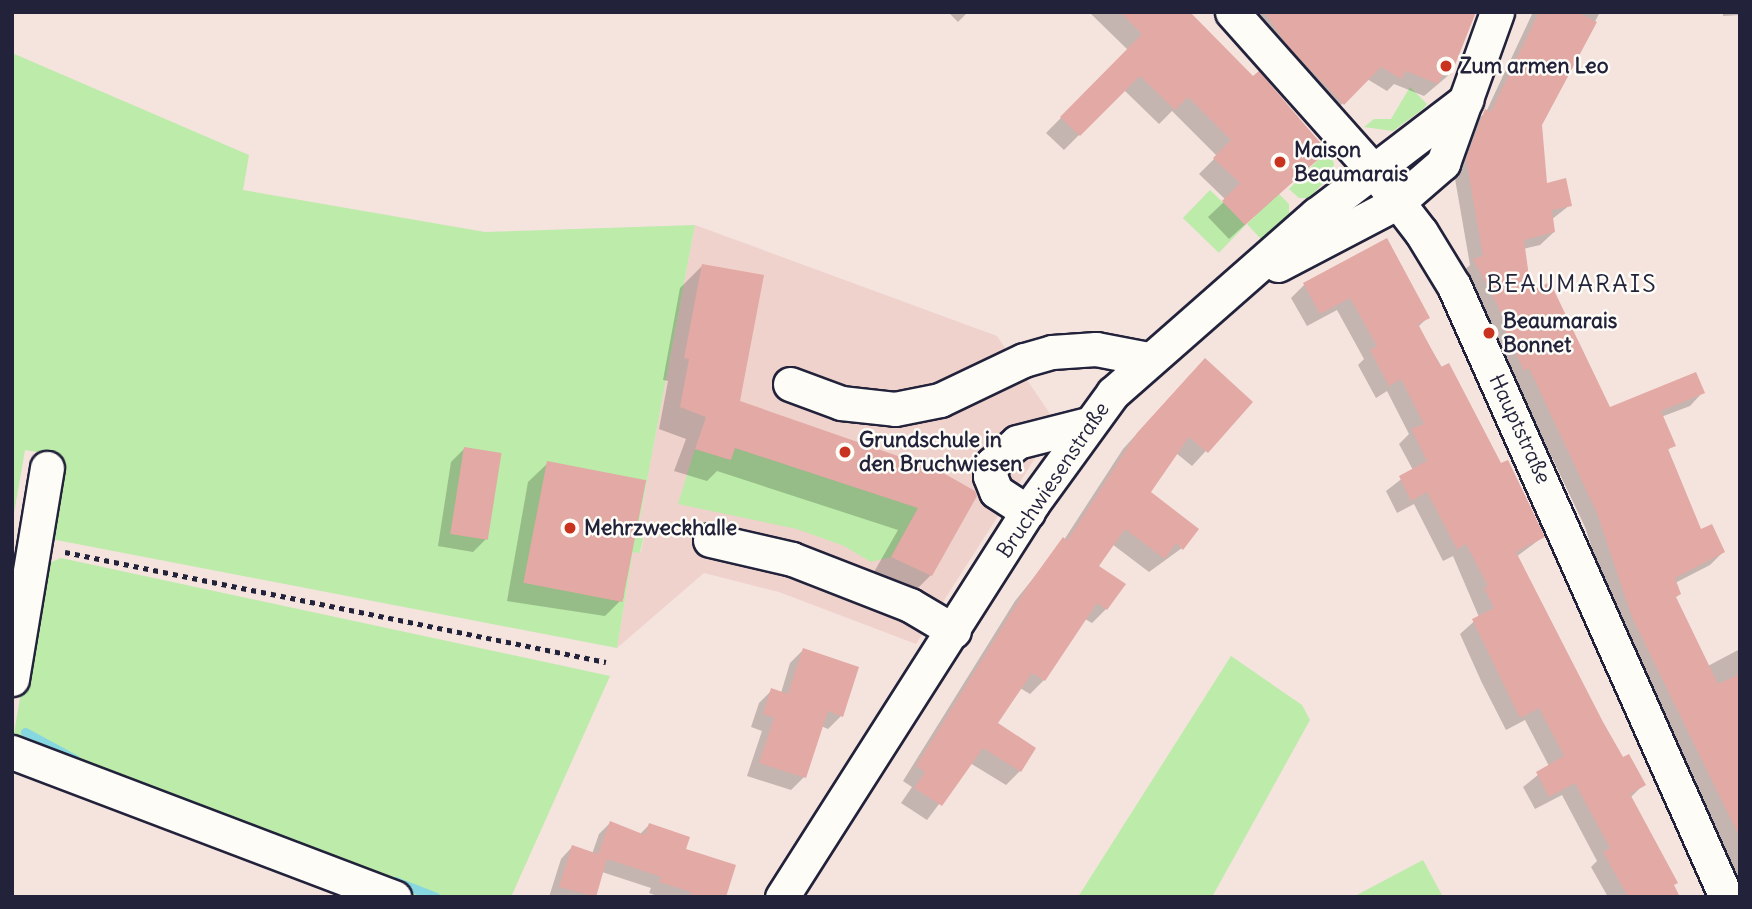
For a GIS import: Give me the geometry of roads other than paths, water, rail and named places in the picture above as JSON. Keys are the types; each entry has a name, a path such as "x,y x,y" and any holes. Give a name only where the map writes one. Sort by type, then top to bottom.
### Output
{"street":[{"name":"Hauptstraße","path":"1232,12 1373,170 1398,202 1454,286 1726,897"},
{"name":"Bruchwiesenstraße","path":"1233,289 1398,202 1443,163 1497,12"},
{"name":"Bruchwiesenstraße","path":"782,897 1028,512 1088,424 1148,359 1373,170 1466,100"},
{"path":"790,384 841,403 895,409 940,400 1024,360 1052,352 1096,349 1148,359"},
{"path":"1028,512 996,491 990,476 992,464 1017,442 1088,424"},
{"path":"12,679 47,468"},
{"path":"710,540 792,559 910,605 954,631"},
{"path":"12,752 394,897"}],"waterway":[{"path":"25,732 75,759"},
{"path":"395,881 436,897"}],"place":[{"name":"Zum armen Leo","path":"1446,66"},
{"name":"Maison Beaumarais","path":"1280,162"},
{"name":"Beaumarais Bonnet","path":"1489,333"},
{"name":"Grundschule in den Bruchwiesen","path":"845,452"},
{"name":"Mehrzweckhalle","path":"570,528"}],"district":[{"name":"BEAUMARAIS","path":"1572,284"}]}
